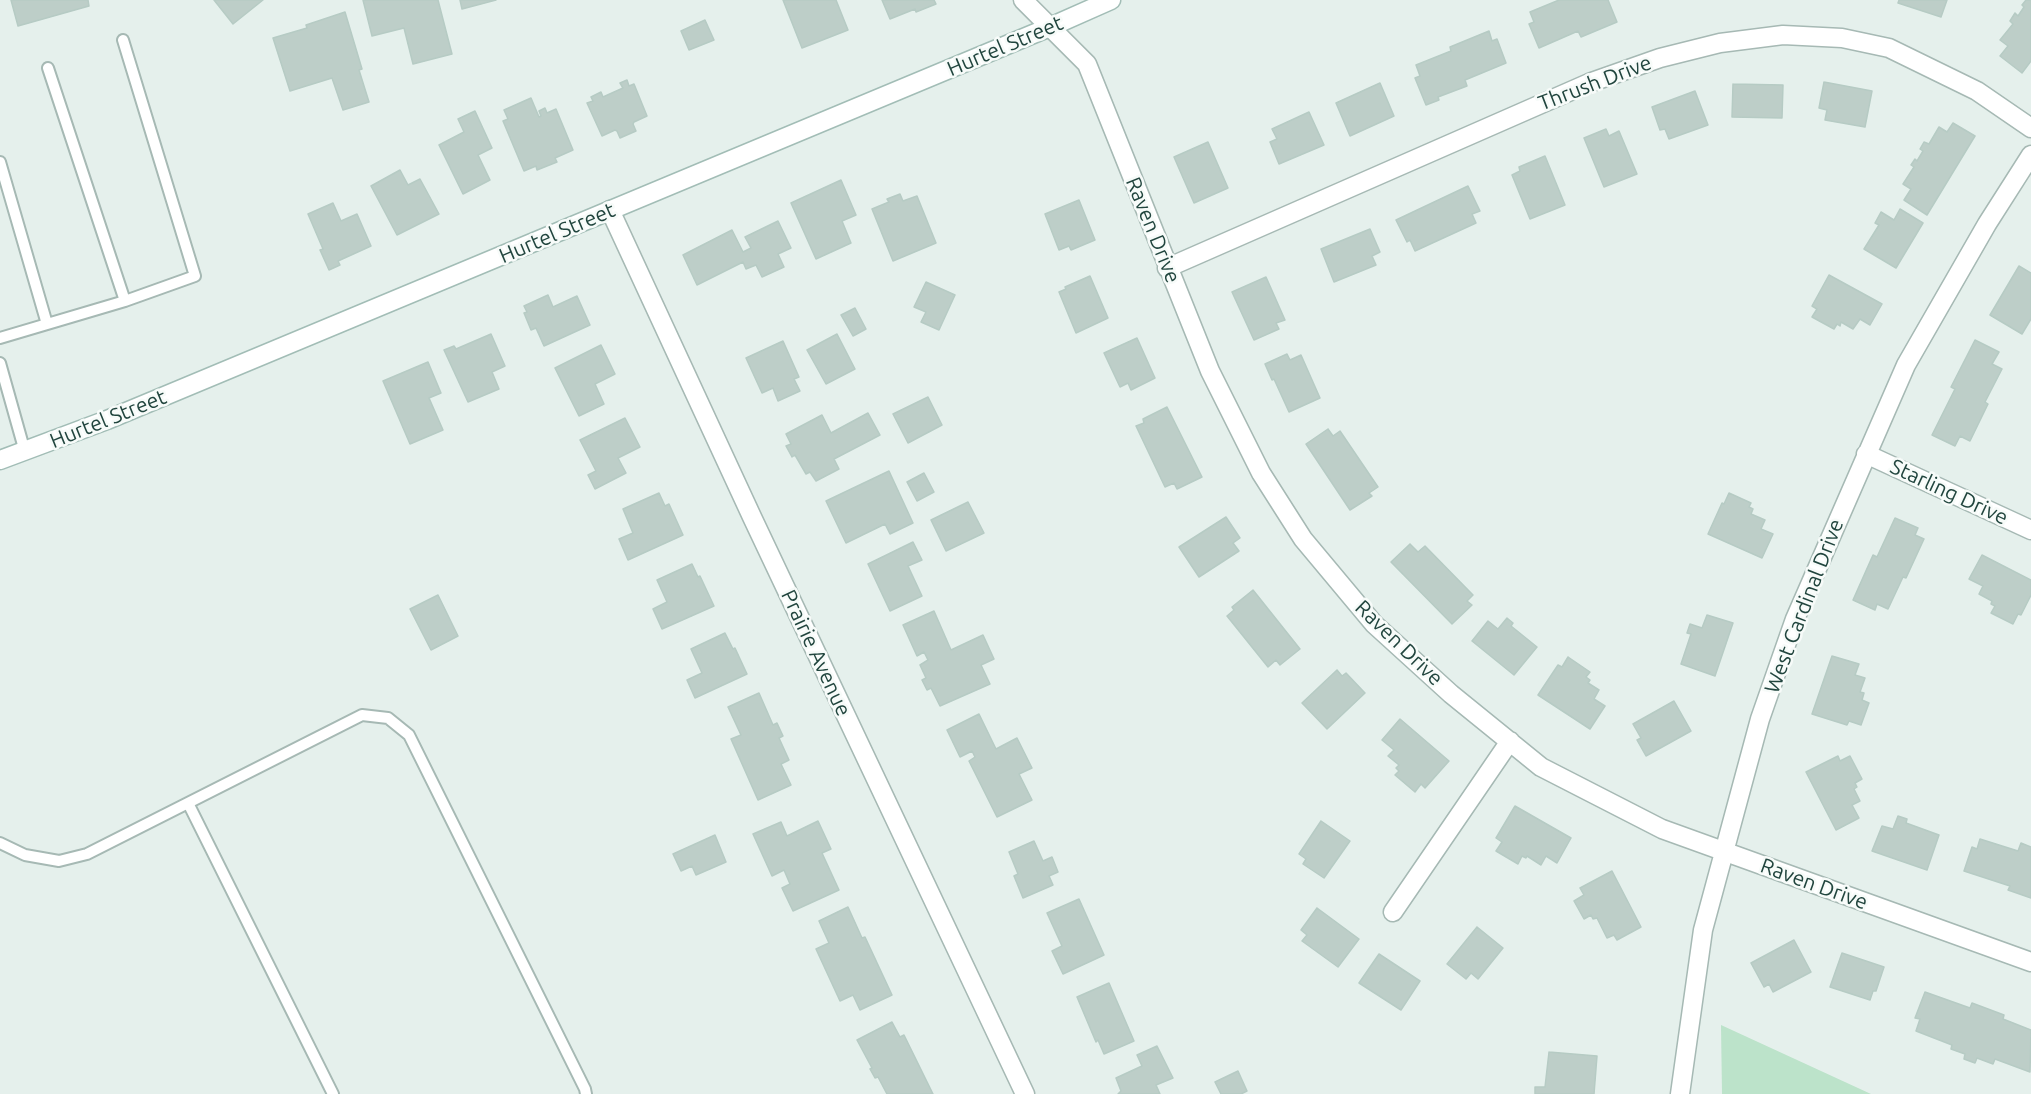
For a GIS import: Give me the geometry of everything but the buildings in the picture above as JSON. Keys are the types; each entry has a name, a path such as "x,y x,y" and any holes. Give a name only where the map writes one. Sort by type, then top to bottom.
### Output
{"street":[{"name":"Raven Drive","path":"1023,0 1087,64 1210,371 1261,473 1303,539 1374,624 1451,693 1541,766 1652,824 2031,962"},
{"name":"Hurtel Street","path":"0,460 129,411 1111,0"},
{"name":"Thrush Drive","path":"1167,268 1589,83 1660,58 1720,43 1782,35 1842,38 1889,48 1977,91 2031,128"},
{"name":"West Cardinal Drive","path":"1680,1094 1703,930 1761,719 1795,619 1906,365 1987,224 2031,155"},
{"name":"Prairie Avenue","path":"610,210 752,517 1025,1094"},
{"name":"Starling Drive","path":"1866,454 2031,530"},
{"path":"1393,912 1510,741"}],"lane":[{"path":"0,338 124,302 195,276 123,40"},
{"path":"48,68 124,302"},
{"path":"0,162 47,324"},
{"path":"0,363 25,452"},
{"path":"0,843 25,855 59,861 87,854 362,715 388,718 410,735 586,1094"},
{"path":"188,802 333,1094"}],"green space":[{"path":"1721,1025 1871,1094 1722,1094"}]}
